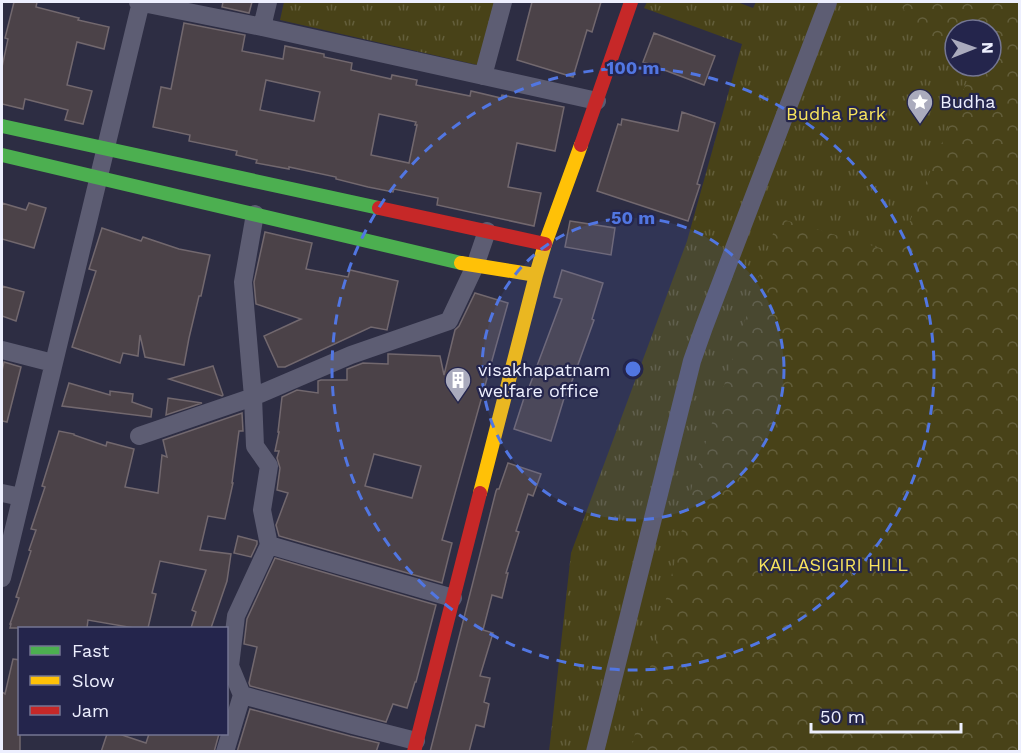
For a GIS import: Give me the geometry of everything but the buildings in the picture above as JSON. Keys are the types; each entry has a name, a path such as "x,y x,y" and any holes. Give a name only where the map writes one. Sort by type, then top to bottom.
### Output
{"street":[{"path":"2,578 140,2 597,101"},
{"path":"262,27 268,2"},
{"path":"483,76 502,2"},
{"path":"242,695 353,725 415,746 545,244 631,2"},
{"path":"595,752 692,361 828,2"},
{"path":"2,126 545,244"},
{"path":"2,155 476,266 536,275"},
{"path":"225,752 242,695 230,666 236,616 269,545 262,510 269,466 255,446 243,282 255,214"},
{"path":"139,436 253,397 351,355 449,321 476,266 487,231"},
{"path":"2,350 53,363"},
{"path":"2,493 21,497"},
{"path":"269,545 453,598"}],"green space":[{"path":"284,2 497,2 482,66 280,20"},
{"name":"Budha Park","path":"647,2 737,2 753,8 756,2 897,2 943,54 943,78 964,78 967,81 897,253 778,218 693,482 631,751 549,752 571,553 687,241 742,44 644,8"},
{"name":"KAILASIGIRI HILL","path":"805,2 1019,2 1019,751 583,752"}],"traffic: fast":[{"path":"2,126 379,208"},
{"path":"2,155 461,263"}],"traffic: slow":[{"path":"480,493 536,275 581,145"},
{"path":"461,263 536,275"}],"traffic: jam":[{"path":"581,145 631,2"},
{"path":"379,208 545,244"},
{"path":"414,752 480,493"}],"place":[{"name":"Budha","path":"920,125"},
{"name":"visakhapatnam welfare office","path":"458,403"}]}
